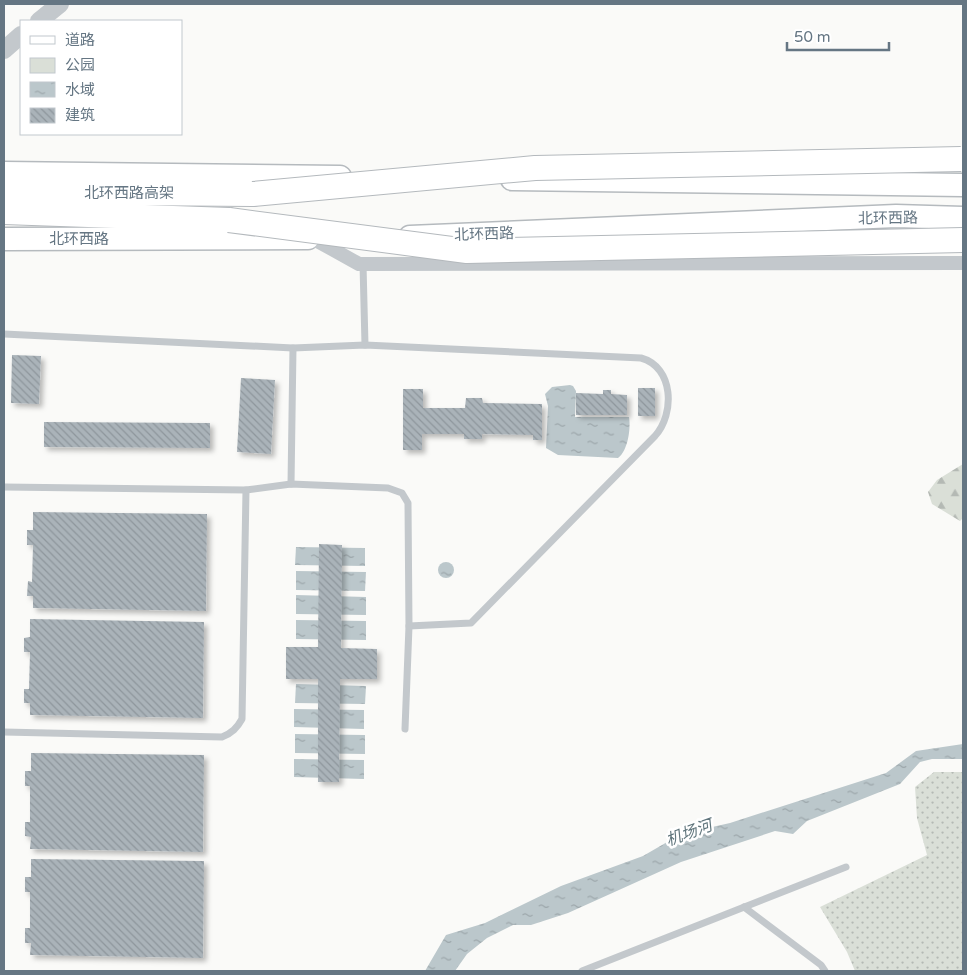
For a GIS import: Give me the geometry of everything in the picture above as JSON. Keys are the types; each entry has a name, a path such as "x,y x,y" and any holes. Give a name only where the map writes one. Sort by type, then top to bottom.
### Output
{"highway":[{"name":"北环西路高架","path":"4,192 253,194 535,168 962,159"},
{"name":"北环西路高架","path":"4,212 230,220 467,251 963,240"}],"main road":[{"path":"4,173 963,185"},
{"name":"北环西路","path":"4,239 375,238 896,216 963,218"}],"street":[{"path":"40,20 60,4"},
{"path":"4,50 20,36"},
{"path":"312,238 335,252 362,264 963,263"}],"lane":[{"path":"362,264 365,345"},
{"path":"4,334 293,348 365,345 641,358 656,365 668,384 667,416 663,427 471,623 409,626"},
{"path":"291,484 293,348"},
{"path":"4,487 246,490 291,484 388,488 402,493 408,503 409,626 405,729"},
{"path":"4,732 222,736 230,734 238,726 242,719 246,490"},
{"path":"582,971 846,867"},
{"path":"744,907 822,965 825,971"}],"green space":[{"path":"963,464 963,518 960,521 932,504 928,492 937,480"},
{"path":"934,772 963,772 963,971 855,971 847,952 820,907 927,855 917,818 915,787"}],"water":[{"path":"570,385 576,391 575,417 629,417 628,439 624,450 618,458 558,455 546,448 548,406 545,394 552,387"},
{"path":"296,547 365,548 365,566 295,565"},
{"path":"446,562 452,564 454,570 452,576 446,578 440,576 438,570 440,564"},
{"path":"296,571 366,572 365,591 296,590"},
{"path":"296,595 366,597 366,615 296,614"},
{"path":"296,620 366,621 366,640 296,639"},
{"path":"296,684 366,686 365,704 295,703"},
{"path":"294,709 364,710 364,729 294,727"},
{"path":"295,734 365,735 365,754 295,753"},
{"name":"机场河","path":"963,744 963,759 932,759 920,762 900,784 807,821 793,834 775,831 681,862 568,913 531,925 513,925 487,938 467,954 455,971 425,971 446,935 485,923 561,886 643,856 681,834 730,823 886,773 916,751"},
{"path":"294,759 364,760 364,779 294,777"}],"building":[{"path":"12,355 41,356 39,404 11,403"},
{"path":"241,378 275,380 271,454 237,452"},
{"path":"638,388 655,388 655,416 638,416"},
{"path":"403,389 423,389 423,408 465,408 466,398 482,398 483,403 542,404 542,440 533,440 533,435 482,434 482,439 464,439 464,434 422,434 422,450 403,450"},
{"path":"603,390 611,390 611,394 627,395 627,415 576,415 576,393 603,394"},
{"path":"44,422 210,423 210,448 44,447"},
{"path":"33,512 207,514 206,611 33,608 33,596 27,596 28,581 32,582 33,545 27,545 27,530 33,530"},
{"path":"319,544 342,545 341,648 377,649 377,679 340,679 339,782 318,782 318,679 286,679 286,647 318,647"},
{"path":"30,619 204,622 203,718 30,715 30,703 24,703 24,689 29,689 30,652 24,652 24,638 30,637"},
{"path":"31,753 204,755 203,852 30,849 31,837 25,836 25,822 30,822 30,786 25,786 25,771 31,771"},
{"path":"31,859 204,861 203,958 30,955 31,943 25,943 25,928 30,928 30,892 25,892 25,877 31,877"}]}
